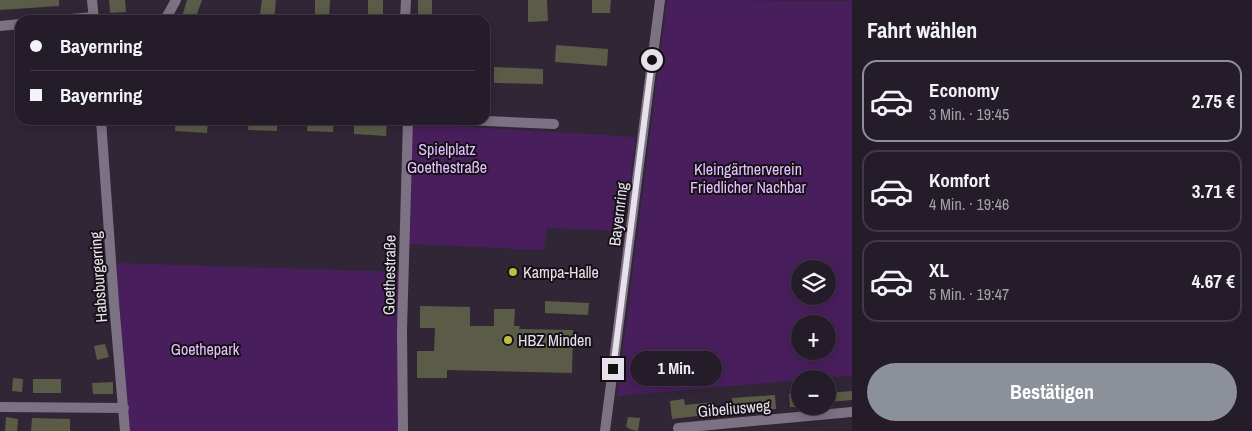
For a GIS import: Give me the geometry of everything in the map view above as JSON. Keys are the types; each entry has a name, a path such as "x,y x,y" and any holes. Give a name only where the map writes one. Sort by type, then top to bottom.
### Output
{"street":[{"path":"92,0 93,15"},
{"path":"168,15 176,0"},
{"path":"405,15 406,0"},
{"name":"Bayernring","path":"605,431 660,0"},
{"path":"0,26 15,24"},
{"path":"490,121 554,124"},
{"name":"Habsburgerring","path":"101,125 114,303 126,431"},
{"name":"Goethestraße","path":"403,431 402,330 408,125"},
{"path":"0,407 124,408"},
{"name":"Gibeliusweg","path":"678,428 852,412"}],"green space":[{"name":"Kleingärtnerverein Friedlicher Nachbar","path":"667,0 852,1 852,376 836,377 836,370 791,370 791,381 617,396"},
{"name":"Spielplatz Goethestraße","path":"437,125 636,137 623,231 547,228 544,250 407,244 412,131 415,126"},
{"name":"Goethepark","path":"117,263 400,272 399,431 125,431"}],"building":[{"path":"0,0 59,0 59,6 0,10"},
{"path":"109,0 125,0 126,12 110,13"},
{"path":"187,0 202,0 197,15 182,15"},
{"path":"262,0 276,0 274,15 260,15"},
{"path":"315,0 330,0 329,15 315,15"},
{"path":"368,0 383,0 383,15 368,15"},
{"path":"418,0 432,0 432,15 418,15"},
{"path":"528,0 547,0 548,21 528,22"},
{"path":"592,0 611,0 610,13 592,13"},
{"path":"556,45 608,49 607,66 555,62"},
{"path":"494,67 543,69 543,84 494,83"},
{"path":"176,125 208,125 207,133 175,131"},
{"path":"248,125 277,125 277,131 248,130"},
{"path":"308,125 334,125 333,132 307,131"},
{"path":"354,125 387,125 386,136 354,134"},
{"path":"545,301 589,303 588,315 545,313"},
{"path":"420,306 470,307 470,326 494,326 494,309 515,309 514,326 520,326 519,329 573,330 572,373 447,370 447,378 417,378 417,351 434,351 435,328 420,328"},
{"path":"105,344 109,357 97,360 94,346"},
{"path":"13,378 23,379 22,392 12,391"},
{"path":"33,379 61,379 61,393 33,393"},
{"path":"113,382 113,394 93,394 92,383"},
{"path":"852,391 852,400 836,401 836,392"},
{"path":"789,394 791,394 791,407 790,407"},
{"path":"775,395 776,409 734,412 732,398"},
{"path":"684,399 685,405 713,402 714,414 672,419 670,401"},
{"path":"6,417 18,419 17,431 5,431"},
{"path":"628,417 640,418 638,431 626,427"},
{"path":"32,418 70,419 70,431 31,431"}],"place":[{"name":"Kampa-Halle","path":"513,272"},
{"name":"HBZ Minden","path":"508,340"}],"route":[{"path":"613,369 652,60"}]}
